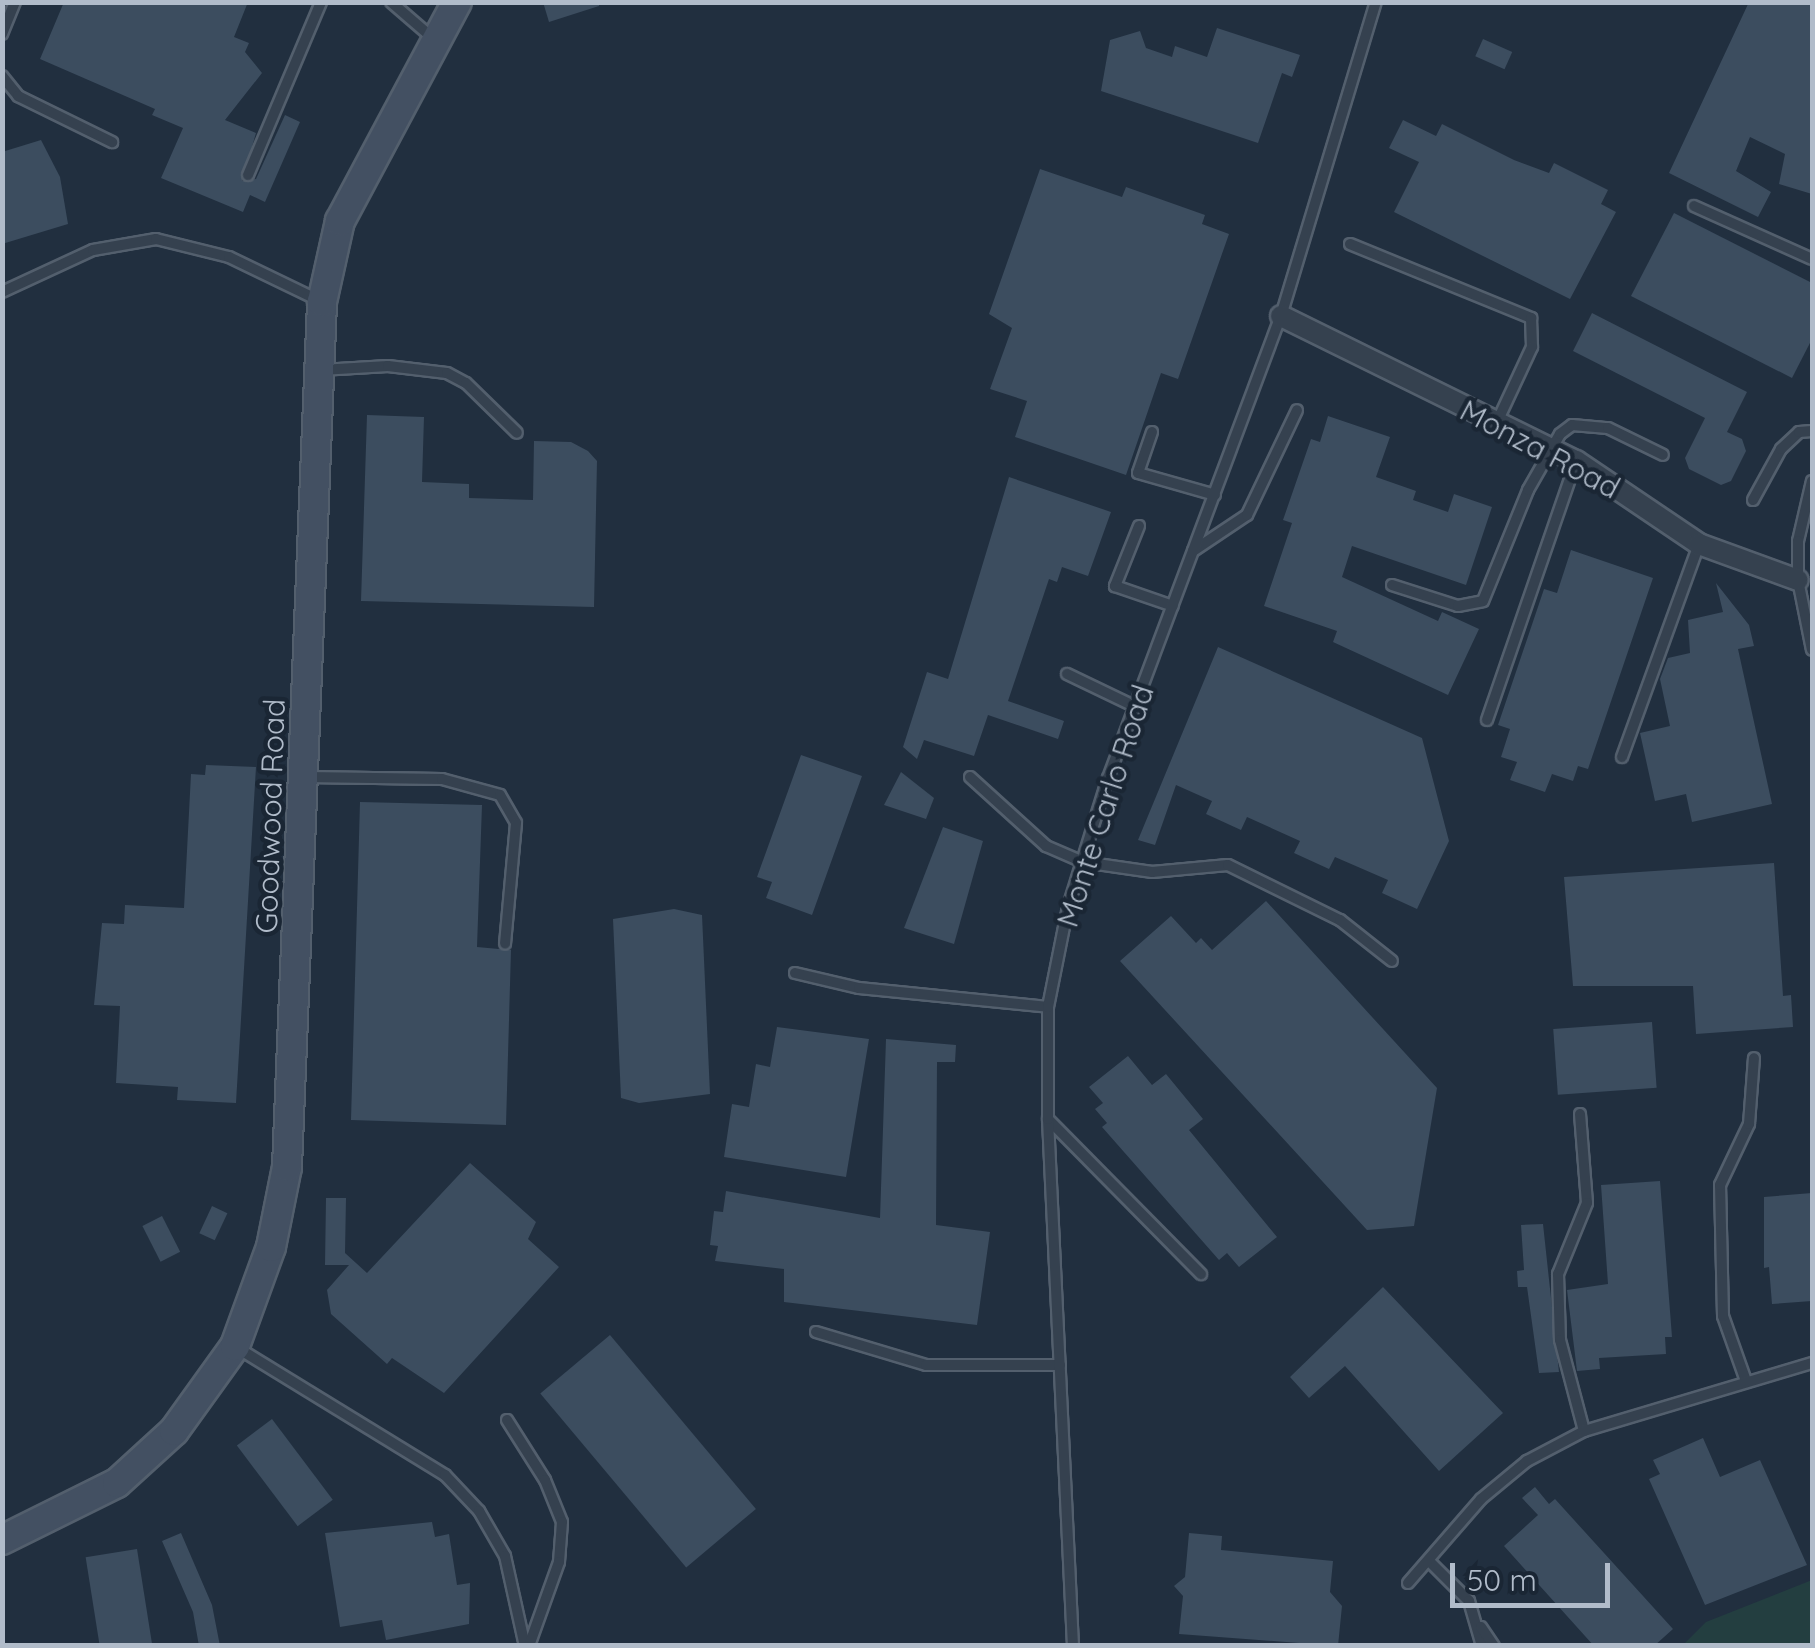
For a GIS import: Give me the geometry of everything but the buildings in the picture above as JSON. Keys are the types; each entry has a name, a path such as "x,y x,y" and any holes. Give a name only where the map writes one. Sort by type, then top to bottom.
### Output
{"street":[{"name":"Goodwood Road","path":"2,1540 117,1483 174,1431 235,1346 270,1248 287,1167 322,302 340,221 457,2"},
{"name":"Monza Road","path":"1281,316 1576,462 1699,544 1798,580"}],"lane":[{"path":"2,34 15,2"},
{"path":"248,174 321,2"},
{"path":"391,2 436,41"},
{"name":"Monte Carlo Road","path":"1073,1646 1048,1119 1048,1007 1083,862 1172,606 1281,316 1376,2"},
{"path":"2,76 18,96 112,142"},
{"path":"1694,206 1812,259"},
{"path":"2,292 93,250 156,239 229,257 322,302"},
{"path":"1350,244 1531,318 1532,347 1497,423"},
{"path":"320,370 388,366 446,373 466,383 517,433"},
{"path":"1192,552 1248,515 1297,410"},
{"path":"1392,585 1458,606 1483,601 1550,450 1572,425 1592,423 1663,455"},
{"path":"1753,500 1781,449 1799,432 1812,431"},
{"path":"1152,432 1138,473 1214,495"},
{"path":"1487,720 1576,462"},
{"path":"1812,481 1798,541 1798,580 1812,650"},
{"path":"1139,526 1116,586 1172,606"},
{"path":"1622,757 1699,544"},
{"path":"1067,674 1136,707"},
{"path":"305,777 442,779 482,786 509,802 516,823 505,944"},
{"path":"970,777 1046,846 1083,862 1152,872 1228,865 1340,920 1392,960"},
{"path":"795,973 859,988 1048,1007"},
{"path":"1746,1380 1723,1316 1720,1185 1749,1124 1754,1058"},
{"path":"1580,1114 1587,1203 1558,1274 1560,1340 1584,1431"},
{"path":"1048,1119 1201,1274"},
{"path":"816,1332 926,1365 1060,1365"},
{"path":"235,1346 445,1474 478,1511 505,1556 527,1646"},
{"path":"1408,1583 1481,1500 1527,1461 1584,1431 1812,1363"},
{"path":"507,1420 545,1480 562,1522 559,1562 527,1646"},
{"path":"1430,1562 1469,1601 1494,1646"},
{"path":"1480,1626 1482,1646"}],"green space":[{"path":"1812,1580 1812,1645 1683,1645 1706,1622"}]}
